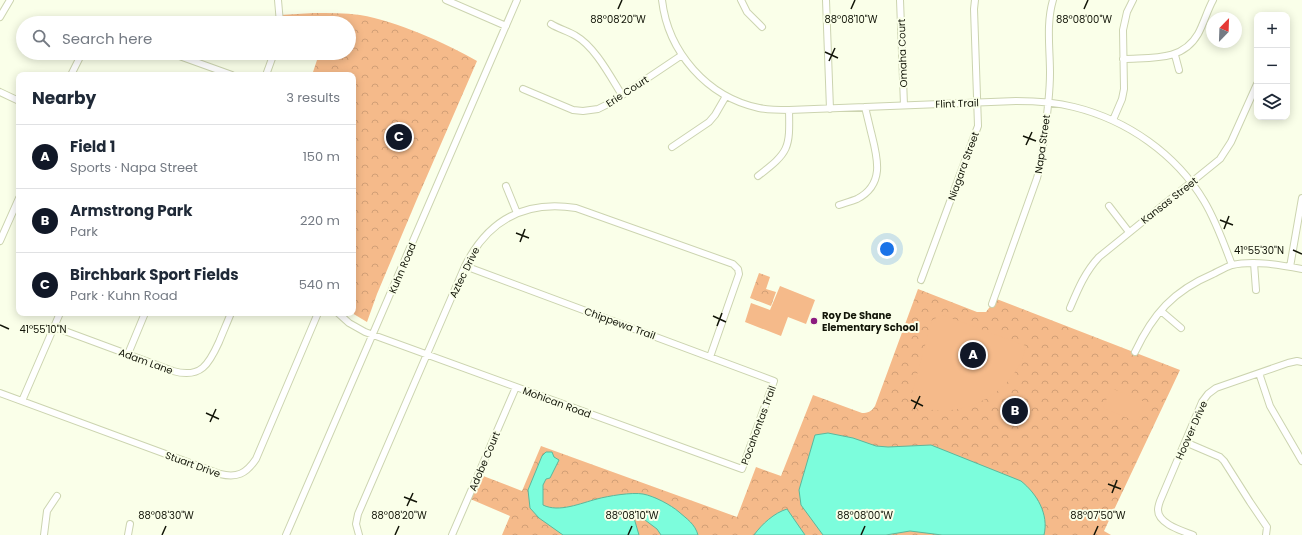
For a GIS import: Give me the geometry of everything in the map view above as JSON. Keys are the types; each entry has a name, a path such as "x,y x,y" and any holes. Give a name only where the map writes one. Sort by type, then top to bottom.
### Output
{"street":[{"path":"0,17 10,0"},
{"path":"278,0 279,16"},
{"name":"Kuhn Road","path":"286,535 517,0"},
{"name":"Flint Trail","path":"662,0 668,25 682,55 700,76 726,96 758,108 790,110 978,102 1048,102 1074,107 1113,120 1141,136 1176,165 1204,201 1214,219 1232,265"},
{"path":"741,0 747,12 762,27"},
{"path":"826,0 830,109"},
{"name":"Omaha Court","path":"900,0 904,105"},
{"name":"Niagara Street","path":"921,280 978,126 974,9 975,0"},
{"name":"Napa Street","path":"992,304 1038,178 1048,102 1050,73 1048,29 1053,0"},
{"path":"1113,120 1122,99 1124,89 1123,30 1127,12 1133,0"},
{"path":"1123,59 1176,55 1189,46 1195,38 1213,0"},
{"path":"450,1 506,26"},
{"path":"551,24 576,35 586,43 622,95"},
{"name":"Erie Court","path":"523,89 563,107 583,111 598,109 622,95 682,55"},
{"path":"1176,55 1179,70"},
{"path":"72,72 78,60"},
{"path":"190,60 224,72"},
{"path":"267,72 271,60"},
{"name":"Kansas Street","path":"1070,308 1081,281 1091,265 1099,257 1208,170 1225,153 1254,91"},
{"path":"0,92 16,100"},
{"path":"672,147 709,122 726,96"},
{"path":"839,205 862,196 871,186 877,174 877,154 866,107"},
{"path":"758,176 777,161 786,149 789,139 790,110"},
{"path":"506,186 517,213"},
{"path":"1290,267 1302,198"},
{"path":"0,241 16,205"},
{"name":"Aztec Drive","path":"359,535 356,524 358,514 472,250 492,229 517,213 538,207 549,206 576,208 733,264 738,269 739,274 710,357"},
{"path":"1109,206 1129,232"},
{"path":"1254,264 1256,290"},
{"path":"1135,352 1144,333 1152,321 1177,295 1193,283 1232,265 1272,264 1302,269"},
{"name":"Chippewa Trail","path":"465,266 774,381"},
{"path":"1161,311 1182,328"},
{"path":"22,401 59,316"},
{"path":"128,354 145,316"},
{"name":"Adam Lane","path":"54,327 186,373 196,372 206,366 212,358 230,316"},
{"name":"Stuart Drive","path":"0,393 220,474 240,475 252,466 256,459 317,316"},
{"name":"Mohican Road","path":"342,316 355,327 373,335 742,469"},
{"name":"Hoover Drive","path":"1193,535 1171,527 1159,516 1158,511 1160,501 1202,402 1208,394 1216,388 1288,363 1297,361 1302,362"},
{"path":"1258,373 1270,406 1302,461"},
{"name":"Pocahontas Trail","path":"742,469 774,381"},
{"name":"Adobe Court","path":"452,535 516,387"},
{"path":"1185,442 1220,457 1227,464 1267,527 1266,535"},
{"path":"44,535 47,511 57,496"},
{"path":"128,535 130,524"}],"green space":[{"path":"343,13 374,18 405,27 436,40 477,61 417,199 377,294 367,322 356,315 356,72 313,72 317,60 356,60 356,16 280,15"},
{"path":"759,273 770,277 766,289 776,292 771,306 750,298"},
{"path":"780,286 815,300 806,324 788,317 781,336 745,322 751,303 770,310"},
{"path":"918,289 977,312 986,312 992,304 994,298 1180,370 1104,531 1111,535 502,535 510,516 468,498 478,474 522,491 541,446 737,517 756,467 781,476 813,395 862,413 869,412 874,408"},
{"path":"943,315 1026,346 1021,362 1013,375 994,393 983,400 959,409 933,410 909,404 932,320"},
{"path":"1111,388 1145,402 1138,422 1103,408"}],"water":[{"path":"828,433 853,438 876,446 888,447 931,445 1021,481 1037,498 1043,512 1045,520 1044,535 942,535 910,531 886,535 823,535 801,505 799,490 815,435"},
{"path":"546,452 552,452 554,457 559,460 550,478 546,479 543,485 543,505 563,508 613,496 643,494 657,499 676,509 688,519 697,531 698,535 661,535 657,529 637,514 634,518 639,535 563,535 539,518 530,508 528,490 542,456"},
{"path":"787,509 805,535 754,535 769,519 777,513"}],"place":[{"name":"Birchbark Sport Fields","path":"399,137"},
{"name":"Roy De Shane Elementary School","path":"814,321"},
{"name":"Field 1","path":"973,355"},
{"name":"Armstrong Park","path":"1015,411"}]}
